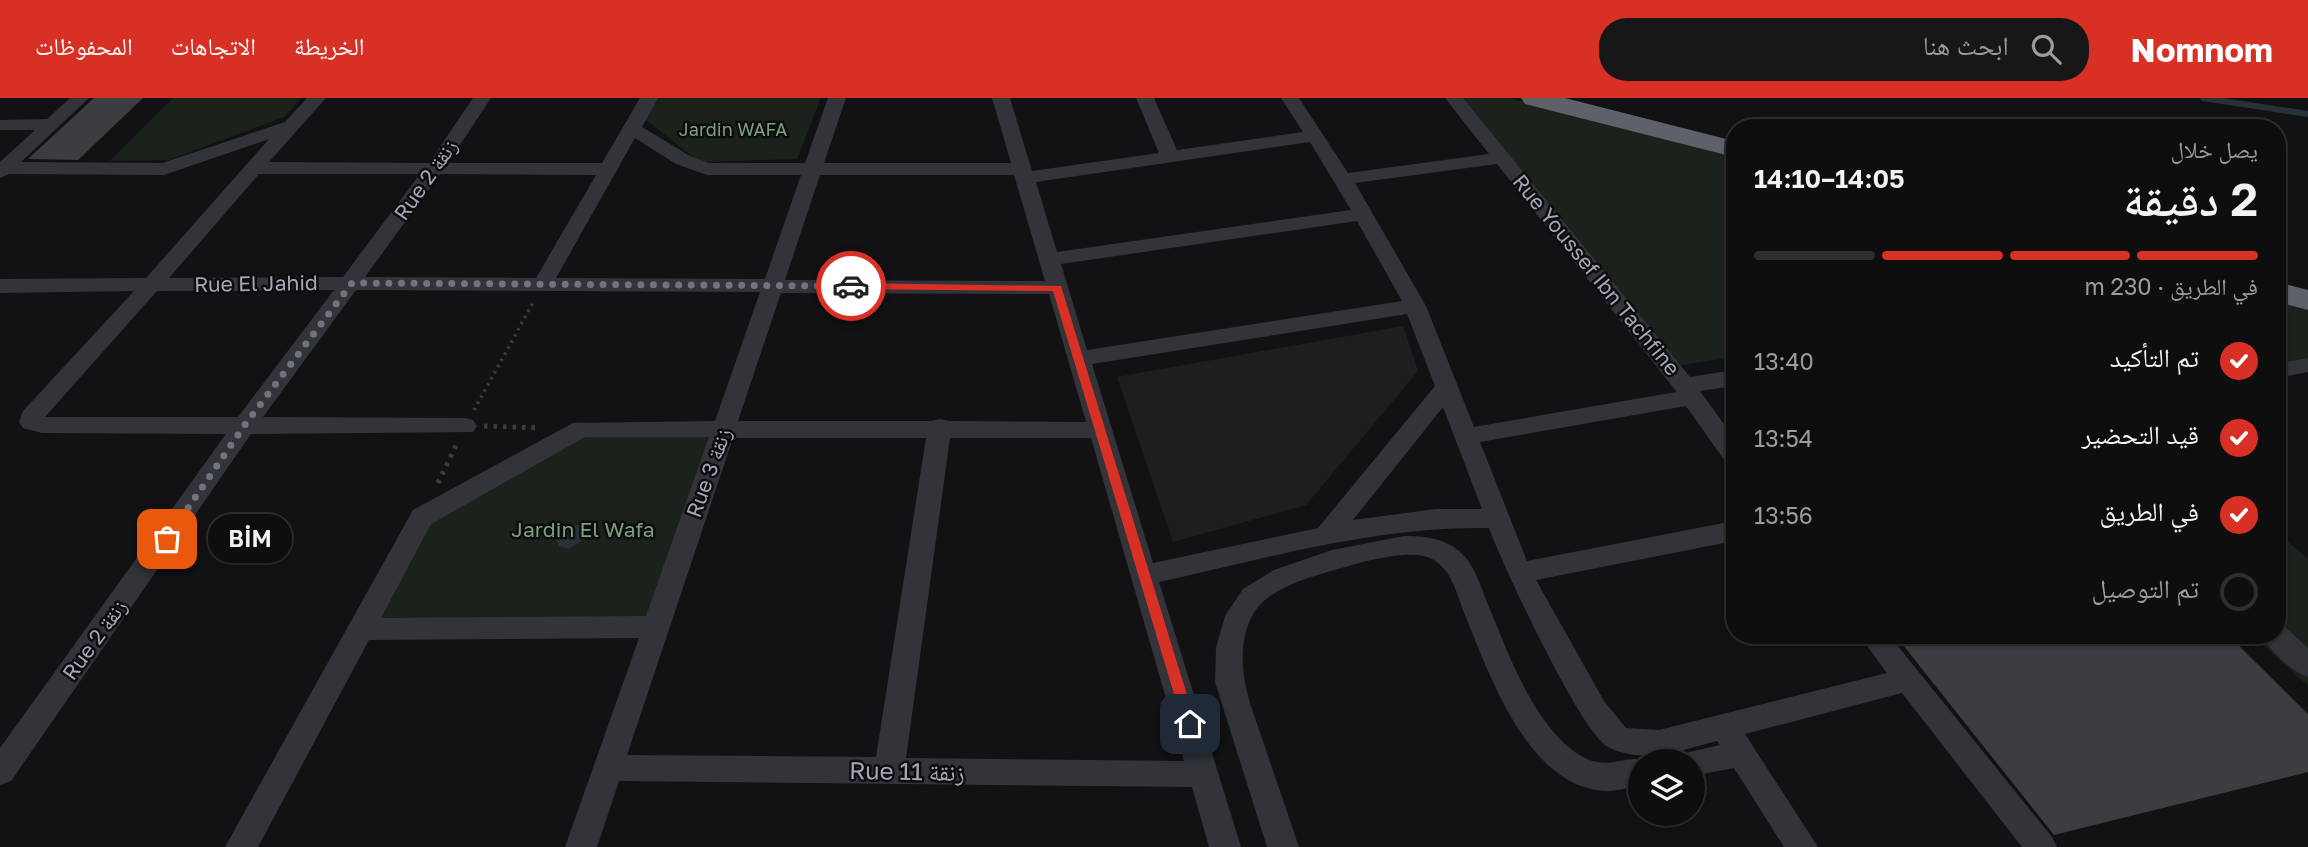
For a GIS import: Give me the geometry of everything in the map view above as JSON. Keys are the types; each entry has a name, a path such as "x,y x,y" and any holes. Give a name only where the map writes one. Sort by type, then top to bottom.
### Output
{"highway":[{"path":"1534,98 1726,147"},
{"path":"1586,98 1726,134"},
{"path":"2286,278 2308,284"},
{"path":"2286,294 2308,300"}],"street":[{"path":"2,170 80,98"},
{"path":"317,98 31,417 32,422 42,425 465,426"},
{"name":"Rue 2 زنقة","path":"0,772 244,426 435,169 482,98"},
{"path":"542,285 611,169 649,98"},
{"name":"Rue 3 زنقة","path":"581,847 654,627 775,286 837,98"},
{"path":"1001,98 1225,847"},
{"path":"1145,98 1170,156"},
{"path":"1290,98 1343,179 1415,306 1468,436 1519,573 1594,710 1616,737 1633,743 1659,743 1908,680"},
{"name":"Rue Youssef Ibn Tachfine","path":"1454,98 1688,391 1726,444"},
{"path":"0,125 50,124"},
{"path":"2,170 164,169 291,126"},
{"path":"633,129 683,160 707,169 1025,174 1313,136"},
{"path":"1343,179 1503,158"},
{"path":"252,168 611,169"},
{"path":"1051,259 1361,214"},
{"name":"Rue El Jahid","path":"0,286 352,283 1057,288"},
{"path":"1080,358 1415,306"},
{"path":"2286,369 2308,365"},
{"path":"1468,436 1688,391 1726,380"},
{"path":"1327,535 1448,385"},
{"path":"889,772 940,427"},
{"path":"241,847 422,517 582,429 940,427 1101,430"},
{"path":"1144,575 1327,535 1436,518 1499,519"},
{"path":"1519,573 1726,533"},
{"path":"1283,847 1229,682 1228,654 1232,627 1251,597 1267,583 1286,574 1399,546 1435,549 1451,557 1460,569 1511,687 1542,738 1560,758 1583,771 1606,778 1628,774"},
{"path":"361,629 654,627"},
{"path":"1880,644 2041,847"},
{"path":"2285,644 2308,665"},
{"path":"1724,727 1802,847"},
{"path":"1705,761 1742,754"},
{"name":"Rue 11 زنقة","path":"608,768 1205,774"}],"path":[{"path":"422,517 465,426 542,285"},
{"path":"465,426 582,429"}],"shaded area":[{"path":"1403,326 1418,371 1306,505 1173,542 1117,377"},
{"path":"578,525 587,529 588,537 569,549 559,546 555,539 560,533"}],"green space":[{"path":"173,98 301,98 284,117 169,160 110,161"},
{"name":"Jardin WAFA","path":"655,98 821,98 797,159 699,162 645,119"},
{"path":"1459,98 1509,98 1726,155 1726,358 1669,367"},
{"path":"2286,301 2308,307 2308,362 2286,365"},
{"name":"Jardin El Wafa","path":"576,422 724,430 654,627 361,629 442,500"},
{"path":"2286,540 2308,559 2308,686 2262,644 2286,644"}],"building":[{"path":"94,98 143,98 78,160 28,159"},
{"path":"1902,644 2237,644 2308,714 2308,772 2054,835"}],"waterway":[{"path":"2203,98 2308,114"}],"way so far":[{"path":"167,539 244,426 352,283 851,286"}],"place":[{"name":"BİM","path":"167,539"}],"route":[{"path":"851,286 1057,288 1190,724"}]}
